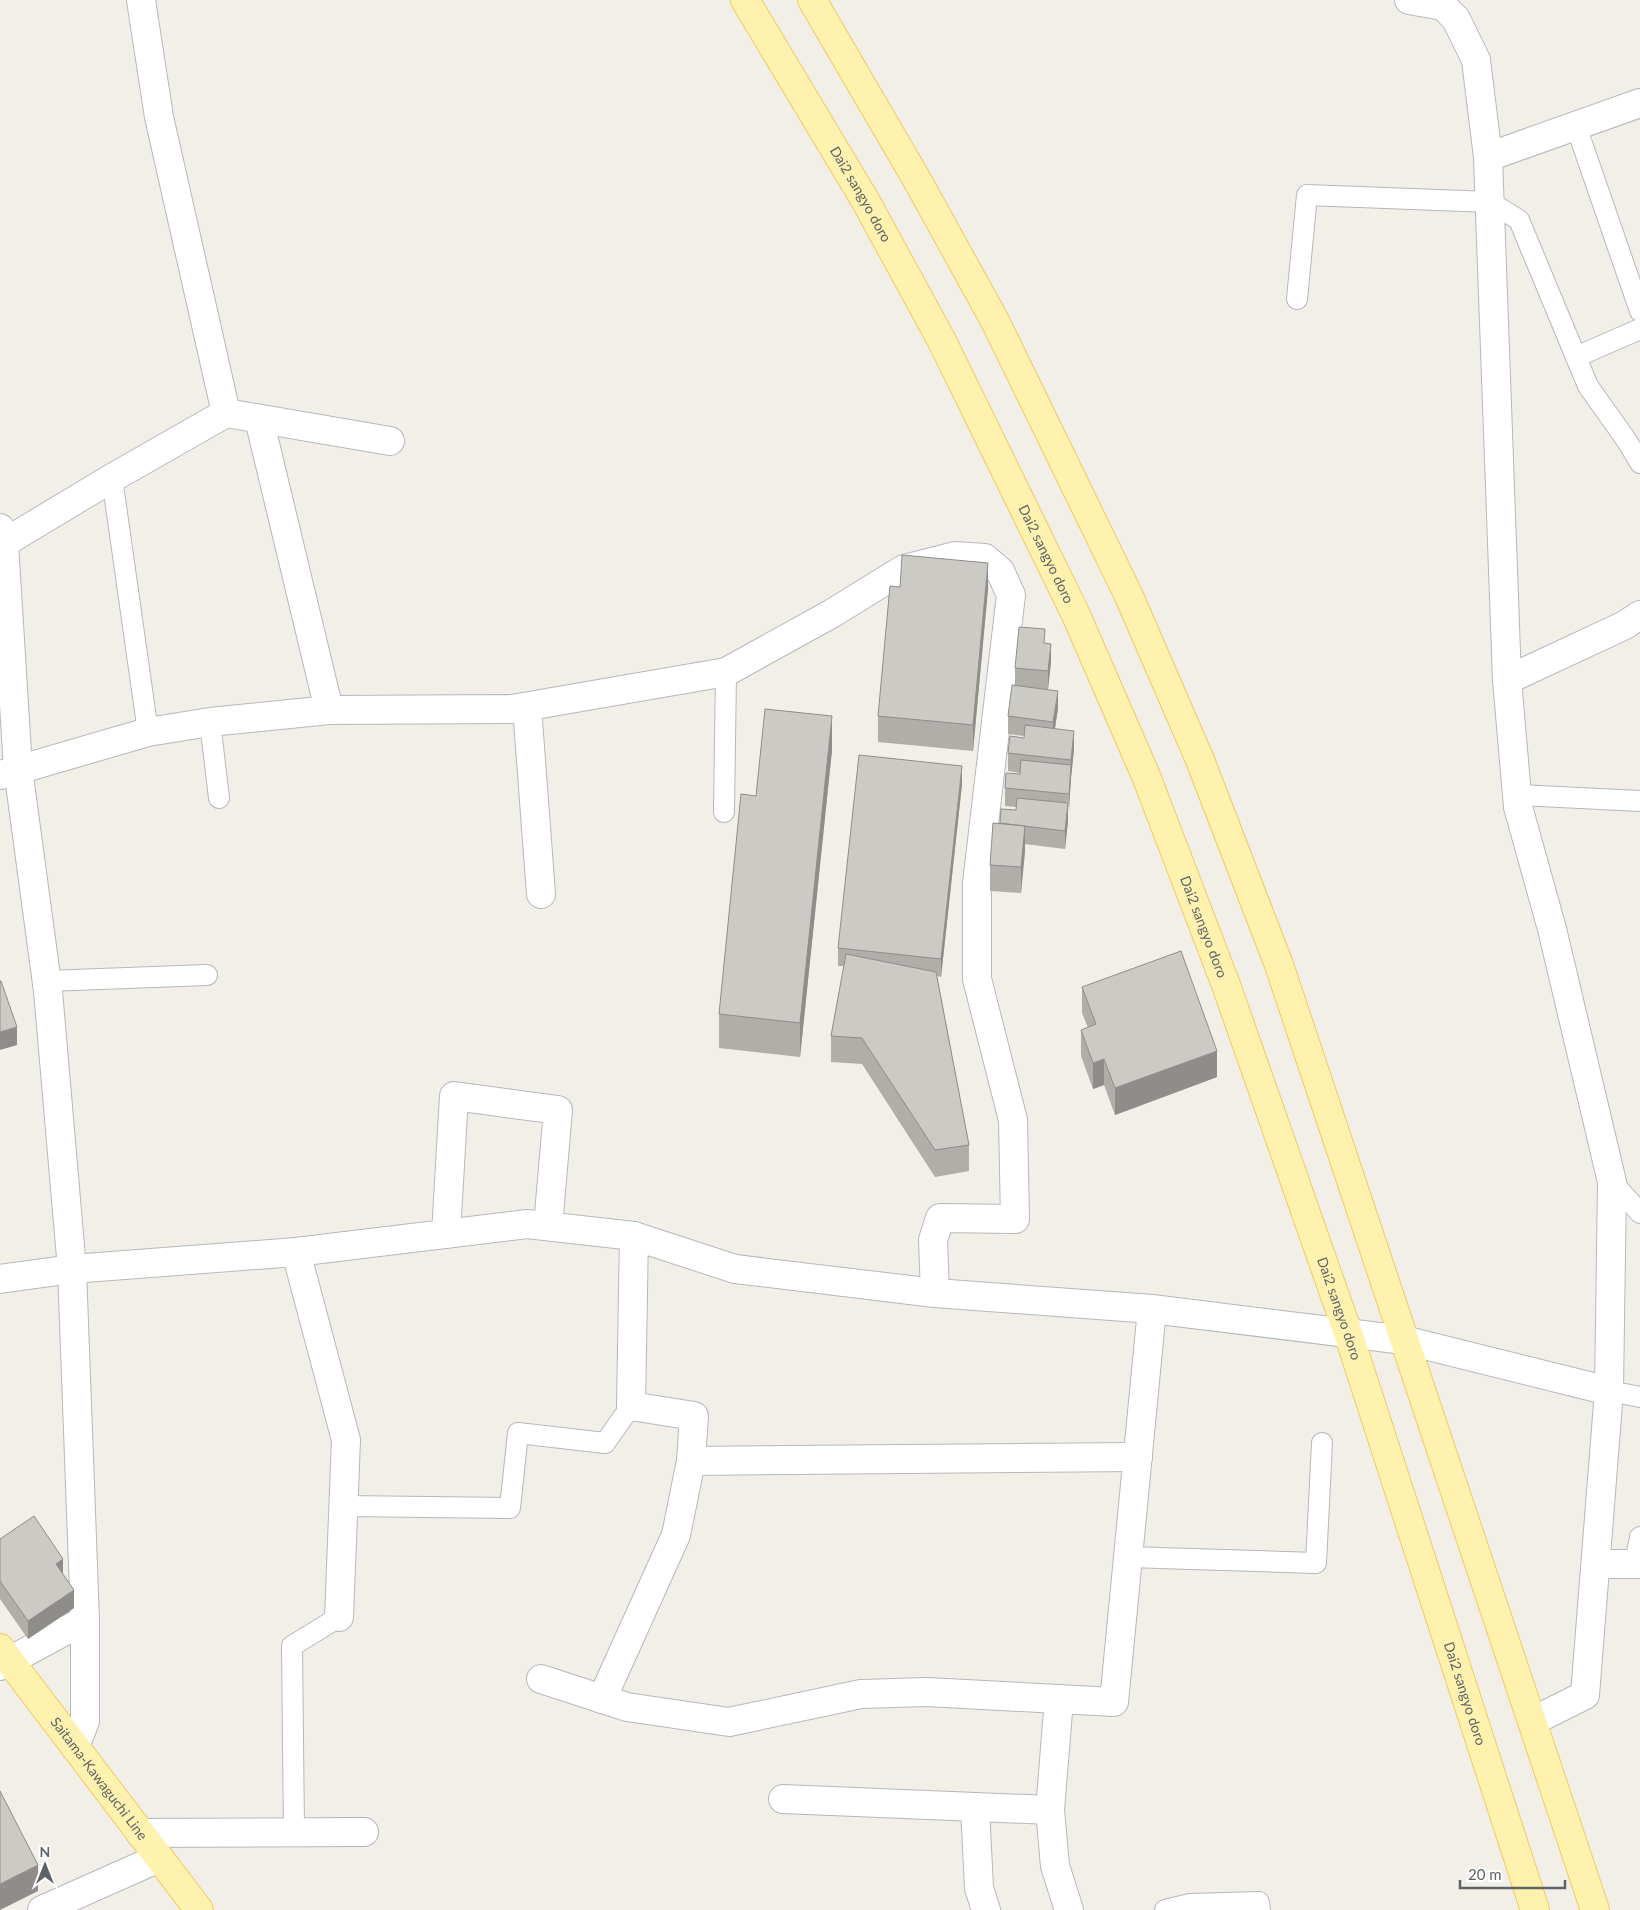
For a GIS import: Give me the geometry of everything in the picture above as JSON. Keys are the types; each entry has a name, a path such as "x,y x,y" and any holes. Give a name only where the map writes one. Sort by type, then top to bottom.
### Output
{"main road":[{"name":"Dai2 sangyo doro","path":"745,0 865,200 942,341 1076,615 1146,776 1226,985 1348,1333 1535,1910"},
{"path":"812,0 916,178 995,321 1132,603 1200,760 1279,965 1595,1910"},
{"name":"Saitama-Kawaguchi Line","path":"3,1658 199,1910"}],"street":[{"path":"141,0 159,117 226,414"},
{"path":"1409,0 1451,3 1456,19 1476,60 1488,157 1507,680 1518,807 1552,929 1612,1182 1608,1391 1585,1695 1533,1721"},
{"path":"1488,157 1640,103"},
{"path":"74,1747 85,1721 85,1620 72,1269 47,981 9,772 2,536 112,478 226,414 390,441"},
{"path":"259,419 329,710"},
{"path":"9,772 148,732 210,722 329,710 512,709 726,672 831,614 904,569 955,556 985,558 1000,570 1011,595 977,883 977,979 1013,1120 1015,1219 940,1218 933,1240 935,1293"},
{"path":"1507,680 1625,625 1640,615"},
{"path":"527,707 541,894"},
{"path":"446,1234 454,1096 558,1110 548,1226"},
{"path":"0,1279 72,1269 296,1252 527,1224 634,1236 735,1269 935,1293 1152,1309 1404,1340 1608,1391"},
{"path":"602,1699 676,1535 691,1461 694,1416 632,1406 634,1236"},
{"path":"296,1252 346,1440 339,1617"},
{"path":"540,1680 627,1707 729,1722 861,1694 928,1692 1114,1702 1152,1309"},
{"path":"691,1461 1138,1457"},
{"path":"1596,1564 1637,1564"},
{"path":"3,1658 85,1620"},
{"path":"1059,1699 1050,1810 1055,1866 1069,1910"},
{"path":"784,1799 1050,1810"},
{"path":"975,1807 979,1888 986,1910"},
{"path":"140,1833 364,1832"},
{"path":"42,1910 159,1858"}],"lane":[{"path":"1576,126 1640,311"},
{"path":"1297,299 1307,195 1490,202 1520,220 1588,386 1627,441 1640,463"},
{"path":"1576,357 1640,329"},
{"path":"112,478 148,732"},
{"path":"724,812 726,672"},
{"path":"210,722 220,798"},
{"path":"1517,795 1640,801"},
{"path":"47,981 207,975"},
{"path":"1612,1182 1640,1213"},
{"path":"1608,1391 1640,1397"},
{"path":"344,1506 510,1508 518,1433 605,1443 632,1406"},
{"path":"1128,1557 1316,1563 1322,1443"},
{"path":"1637,1564 1640,1537"},
{"path":"294,1832 292,1646 339,1617"},
{"path":"1165,1910 1190,1904 1259,1902 1260,1910"}],"building":[{"path":"902,555 988,563 973,725 878,716 890,586 900,587"},
{"path":"1019,627 1045,629 1044,643 1051,644 1048,671 1015,668"},
{"path":"1012,685 1058,691 1053,722 1008,716"},
{"path":"765,709 832,716 800,1023 719,1014 741,794 756,796"},
{"path":"1025,725 1074,731 1071,760 1008,753 1010,736 1024,738"},
{"path":"859,755 962,766 941,959 838,948"},
{"path":"1021,760 1071,765 1069,794 1005,788 1006,773 1020,774"},
{"path":"1017,798 1068,803 1065,831 1000,823 1001,809 1016,810"},
{"path":"993,823 1025,826 1021,867 990,865"},
{"path":"1181,951 1217,1051 1115,1088 1104,1059 1093,1063 1081,1030 1096,1024 1082,987"},
{"path":"846,954 936,972 969,1145 935,1150 862,1038 831,1036"},
{"path":"0,981 17,1027 0,1032"},
{"path":"34,1516 63,1559 56,1564 74,1590 28,1621 0,1581 0,1539"},
{"path":"0,1791 38,1865 0,1884"}]}
